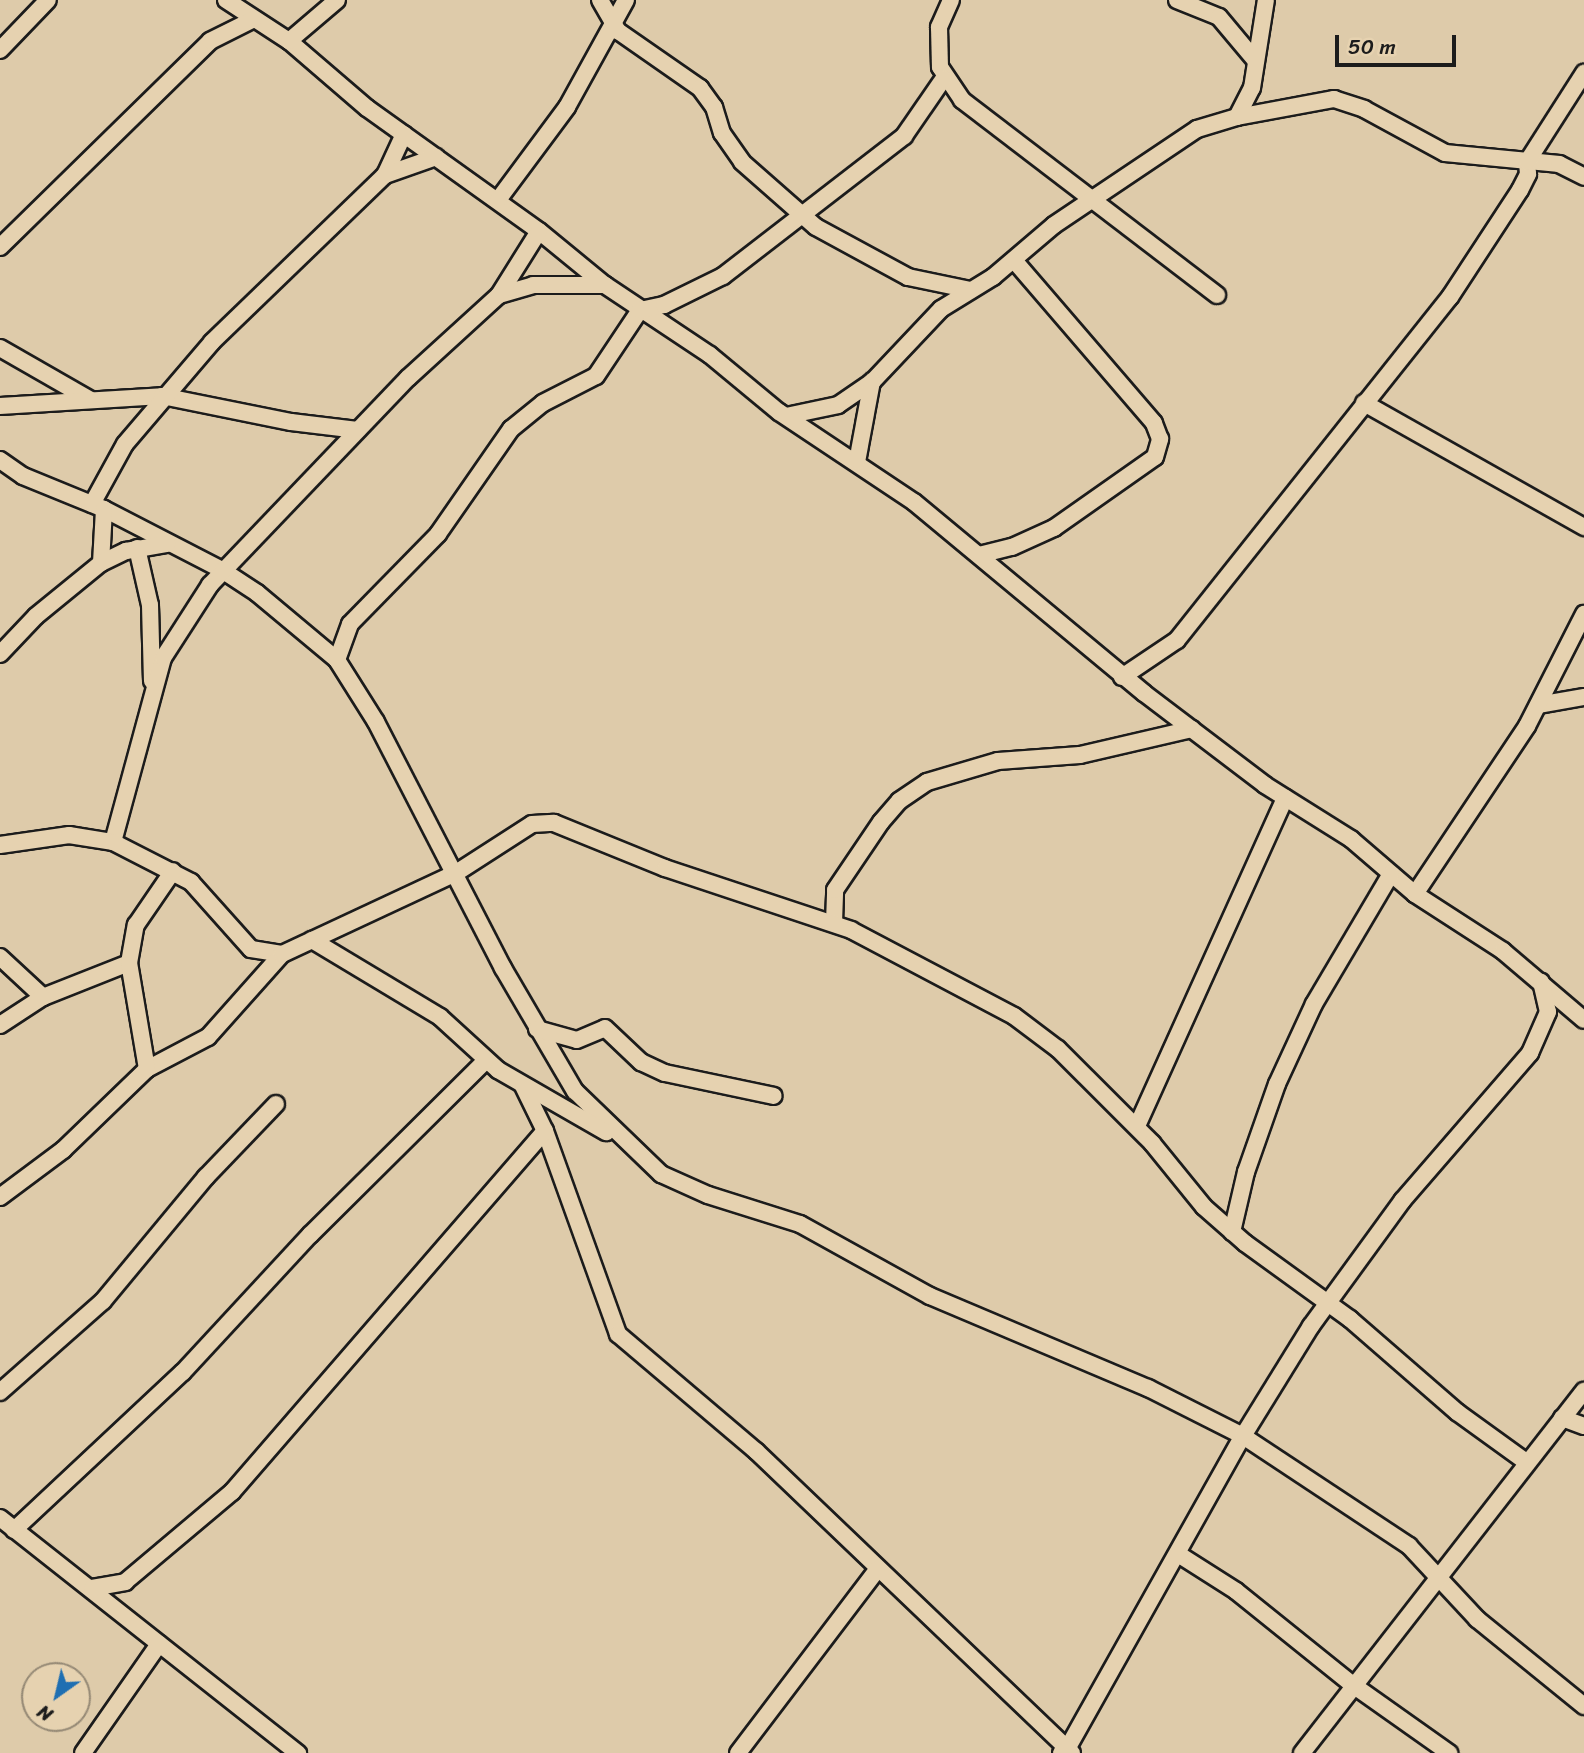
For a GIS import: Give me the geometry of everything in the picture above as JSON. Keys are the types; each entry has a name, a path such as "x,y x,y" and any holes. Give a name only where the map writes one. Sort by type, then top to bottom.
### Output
{"street":[{"path":"0,50 48,0"},
{"path":"226,0 289,41 404,134 498,200 605,285 710,355 786,416 857,462 979,555 1122,677 1285,798 1351,839 1415,894 1487,939 1584,1020"},
{"path":"289,41 337,0"},
{"path":"600,0 613,26 700,88 714,107 732,151 825,234 908,277 971,290"},
{"path":"498,200 568,107 626,0"},
{"path":"951,0 939,27 944,78 962,100 1217,295"},
{"path":"1177,0 1219,17 1255,60"},
{"path":"1237,117 1252,88 1266,0"},
{"path":"0,247 210,41 254,19"},
{"path":"1122,677 1177,640 1450,298 1520,190 1528,174 1527,162 1584,73"},
{"path":"337,660 350,624 438,534 511,429 542,403 596,376 640,310 664,305 723,276 904,136 944,78"},
{"path":"786,416 838,405 872,381 928,321 1014,260 1090,199 1198,129 1237,117 1334,99 1364,109 1445,153 1559,164 1584,177"},
{"path":"101,564 98,506 125,444 162,396 385,175 404,134"},
{"path":"385,175 436,157"},
{"path":"113,842 163,658 222,570 451,336 499,295 540,232"},
{"path":"979,555 1013,547 1054,528 1155,457 1160,439 1154,423 1014,260"},
{"path":"499,295 533,285 605,285"},
{"path":"0,348 89,399"},
{"path":"857,462 872,381"},
{"path":"0,406 162,396 291,422 358,430"},
{"path":"1364,403 1584,527"},
{"path":"0,460 23,476 98,506 167,544 222,570 257,593 337,660 376,722 537,1029 575,1091 624,1142 674,1182 800,1224 950,1306 1148,1388 1243,1436 1409,1546 1516,1654 1584,1706"},
{"path":"0,654 36,616 101,564 137,548 167,544"},
{"path":"137,548 150,605 153,687"},
{"path":"1415,894 1451,846 1538,705 1584,614"},
{"path":"1538,705 1584,697"},
{"path":"834,923 835,890 881,822 899,801 927,782 998,761 1080,755 1192,729"},
{"path":"1137,1126 1285,798"},
{"path":"0,1197 63,1150 147,1069 208,1037 282,954 456,873 532,824 554,823 665,868 834,923 980,996 1036,1031 1137,1126 1192,1194 1233,1231 1328,1303 1457,1412 1526,1462"},
{"path":"0,845 69,835 113,842 173,871 204,895 242,943 261,953 282,954"},
{"path":"147,1069 129,963 136,925 173,871"},
{"path":"1233,1231 1244,1181 1277,1084 1314,1004 1391,874"},
{"path":"312,940 440,1017 485,1061 523,1086 624,1142"},
{"path":"0,957 43,997"},
{"path":"0,1025 43,997 129,963"},
{"path":"523,1086 545,1131 618,1334 756,1451 1067,1752 1243,1436 1328,1303 1402,1201 1530,1053 1548,1012 1541,982"},
{"path":"537,1029 577,1040 605,1028 641,1062 665,1073 774,1096"},
{"path":"14,1530 183,1372 302,1244 485,1061"},
{"path":"0,1392 103,1301 206,1177 275,1104"},
{"path":"92,1587 125,1582 232,1492 545,1131"},
{"path":"1302,1753 1526,1462 1584,1391"},
{"path":"1562,1418 1584,1426"},
{"path":"0,1518 92,1587 159,1644 298,1753"},
{"path":"1178,1554 1236,1591 1353,1685 1450,1753"},
{"path":"738,1753 877,1570"},
{"path":"83,1753 159,1644"}]}
